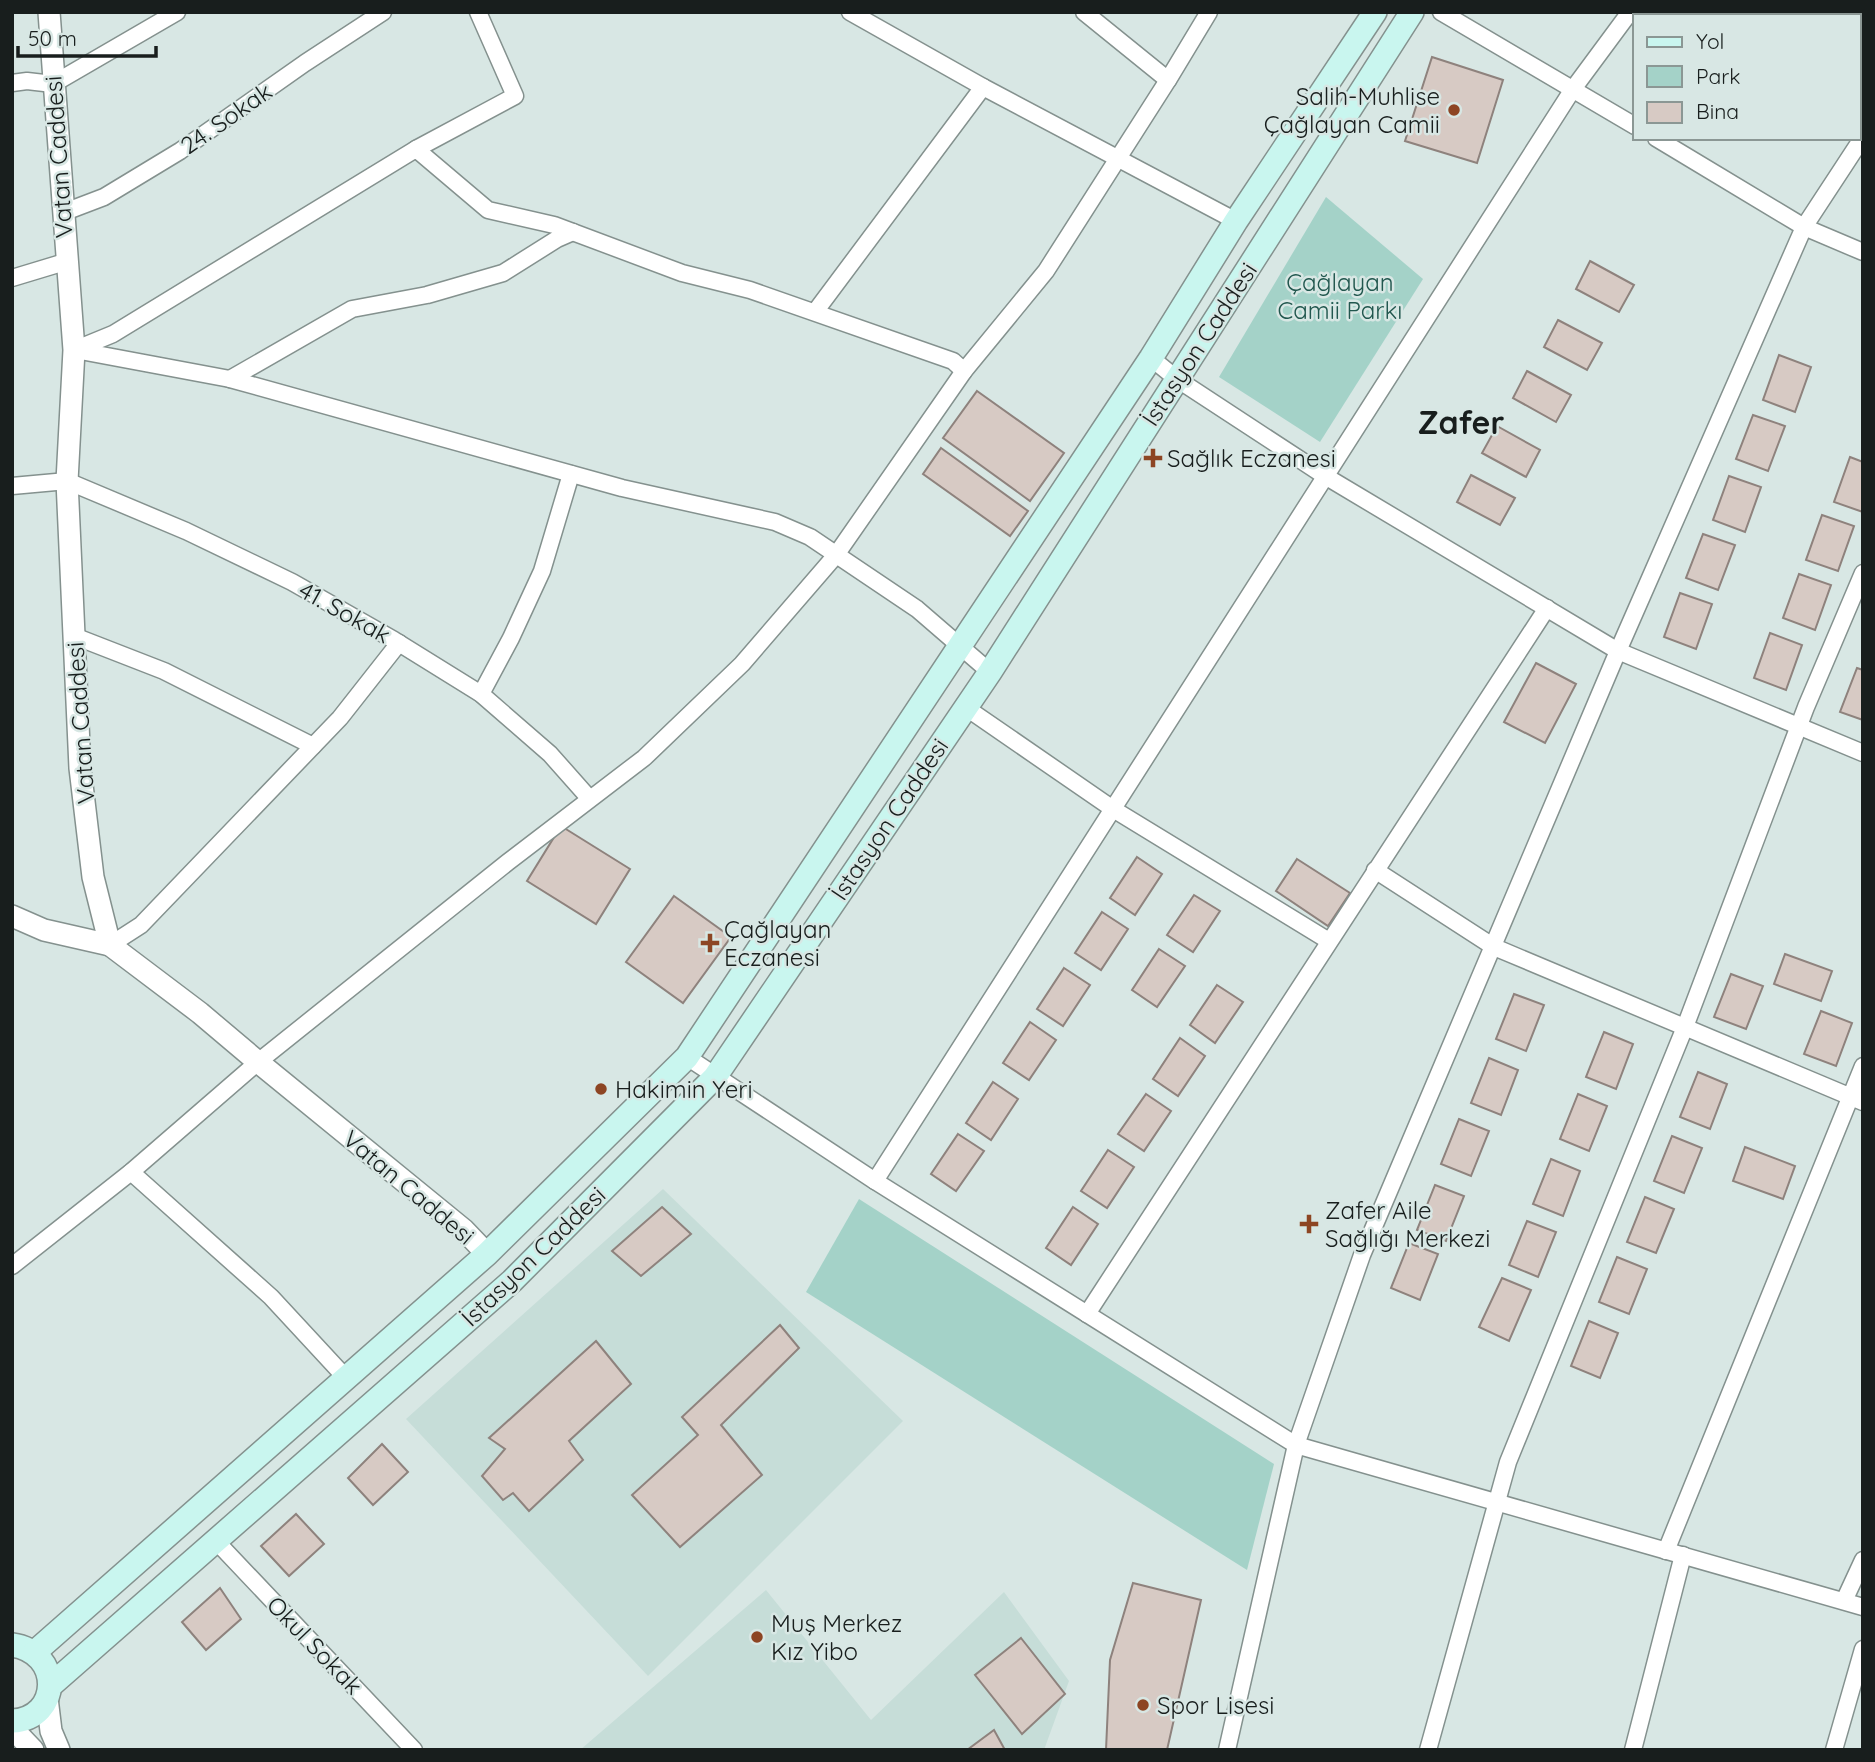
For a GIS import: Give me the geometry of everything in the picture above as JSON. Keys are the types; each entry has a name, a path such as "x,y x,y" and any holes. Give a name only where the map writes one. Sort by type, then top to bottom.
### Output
{"main road":[{"name":"İstasyon Caddesi","path":"35,1652 487,1254 687,1057 1151,358 1236,221 1375,12"},
{"name":"İstasyon Caddesi","path":"12,1721 31,1716 40,1709 49,1692 215,1540 512,1281 715,1077 990,671 1412,12"},
{"path":"12,1645 35,1652 44,1661 49,1673 49,1692"}],"street":[{"name":"Vatan Caddesi","path":"49,12 65,262 74,350 66,481 83,795 93,877 110,945 200,1013 464,1230 487,1254"},
{"path":"12,83 27,81 53,84 177,12"},
{"name":"24. Sokak","path":"62,214 104,197 180,151 383,12"},
{"path":"74,350 113,334 416,149 515,96 478,12"},
{"path":"850,12 983,87 1236,221"},
{"path":"1084,12 1168,80"},
{"path":"12,1266 131,1172 258,1062 589,798 644,758 742,664 836,555 964,371 1046,271 1209,12"},
{"path":"1441,12 1633,125"},
{"path":"875,1181 1573,89 1630,12"},
{"path":"815,313 983,87"},
{"path":"1227,1750 1296,1445 1362,1255 1618,650 1804,227 1863,137"},
{"path":"1659,140 1804,227 1863,252"},
{"path":"416,149 488,210 554,225 682,273 750,290 953,361 964,371"},
{"path":"230,379 352,309 427,295 503,273 573,232"},
{"path":"12,278 65,262"},
{"path":"74,350 230,379 571,474 775,523 810,537 917,609 990,671"},
{"path":"1151,358 1177,379 1325,476 1618,650 1863,753"},
{"path":"481,694 512,638 542,571 571,474"},
{"path":"12,486 66,481"},
{"name":"41. Sokak","path":"66,481 186,531 281,577 399,643 481,694 550,754 589,798"},
{"path":"1428,1750 1508,1462 1685,1027 1799,726 1863,573"},
{"path":"1087,1314 1547,608"},
{"path":"74,636 164,671 313,746"},
{"path":"12,916 44,930 110,945 141,925 340,718 399,643"},
{"path":"965,707 1113,809 1329,941"},
{"path":"1375,870 1494,947 1856,1100"},
{"path":"687,1057 875,1181 1296,1445 1863,1607"},
{"path":"1666,1550 1856,1100 1863,1066"},
{"path":"131,1172 271,1297 346,1378"},
{"name":"Okul Sokak","path":"215,1540 414,1750"},
{"path":"1633,1750 1682,1555"},
{"path":"1844,1601 1863,1560"},
{"path":"1834,1750 1863,1649"},
{"path":"49,1692 51,1731 59,1750"},
{"path":"12,1728 33,1750"}],"shaded area":[{"path":"663,1189 903,1421 648,1676 406,1419"},
{"name":"Muş Merkez Kız Yibo","path":"766,1590 871,1720 1004,1592 1069,1681 1044,1750 580,1750"}],"green space":[{"name":"Çağlayan Camii Parkı","path":"1326,197 1423,279 1320,442 1219,377"},
{"path":"859,1199 1274,1464 1247,1570 806,1292"}],"building":[{"name":"Salih-Muhlise Çağlayan Camii","path":"1432,57 1503,80 1477,163 1405,141"},
{"path":"1590,261 1634,285 1619,312 1576,289"},
{"path":"1558,320 1602,343 1587,370 1544,347"},
{"path":"1779,355 1811,367 1795,412 1763,400"},
{"path":"1527,371 1571,395 1556,422 1513,398"},
{"path":"977,391 1064,453 1030,501 943,438"},
{"path":"1753,415 1785,426 1768,471 1736,459"},
{"path":"1497,426 1540,450 1526,477 1482,453"},
{"path":"941,448 1028,511 1010,536 923,474"},
{"path":"1850,457 1863,462 1863,512 1834,502"},
{"path":"1471,475 1515,498 1500,525 1457,502"},
{"path":"1729,476 1761,487 1745,532 1713,520"},
{"path":"1822,515 1854,526 1838,571 1806,560"},
{"path":"1703,534 1735,545 1718,590 1686,578"},
{"path":"1799,574 1831,585 1815,630 1783,618"},
{"path":"1680,593 1712,604 1696,649 1664,637"},
{"path":"1770,633 1802,645 1786,690 1754,678"},
{"path":"1536,663 1576,684 1545,743 1504,722"},
{"path":"1857,668 1863,670 1863,720 1840,712"},
{"path":"561,826 630,869 596,924 527,881"},
{"path":"1137,857 1162,874 1135,915 1110,898"},
{"path":"1297,859 1350,893 1328,926 1276,891"},
{"path":"1194,895 1220,911 1193,952 1167,935"},
{"path":"674,896 731,937 683,1003 626,962"},
{"path":"1102,912 1128,929 1101,970 1075,953"},
{"path":"1159,949 1185,966 1157,1007 1132,990"},
{"path":"1785,954 1832,971 1821,1001 1774,984"},
{"path":"1064,968 1090,985 1063,1026 1037,1009"},
{"path":"1731,974 1763,986 1746,1029 1714,1017"},
{"path":"1217,985 1243,1002 1215,1043 1190,1025"},
{"path":"1514,994 1544,1005 1526,1051 1496,1039"},
{"path":"1821,1011 1852,1023 1836,1066 1804,1054"},
{"path":"1030,1022 1056,1040 1029,1080 1003,1063"},
{"path":"1604,1032 1633,1044 1616,1089 1586,1077"},
{"path":"1180,1038 1205,1056 1178,1096 1153,1079"},
{"path":"1489,1058 1518,1070 1501,1115 1471,1103"},
{"path":"1698,1072 1727,1084 1710,1129 1680,1117"},
{"path":"993,1082 1018,1099 991,1140 966,1123"},
{"path":"1146,1094 1171,1111 1144,1151 1118,1134"},
{"path":"1578,1094 1607,1106 1589,1151 1560,1139"},
{"path":"1459,1119 1489,1131 1471,1176 1441,1164"},
{"path":"958,1134 984,1151 956,1191 931,1174"},
{"path":"1672,1136 1702,1148 1684,1193 1654,1181"},
{"path":"1745,1147 1795,1166 1783,1199 1733,1181"},
{"path":"1108,1150 1134,1167 1107,1208 1081,1191"},
{"path":"1551,1159 1580,1171 1563,1216 1533,1204"},
{"path":"1435,1185 1464,1196 1446,1241 1417,1230"},
{"path":"1645,1197 1674,1209 1656,1253 1627,1242"},
{"path":"662,1207 691,1234 641,1276 612,1251"},
{"path":"1073,1207 1098,1224 1071,1265 1046,1248"},
{"path":"1527,1221 1556,1232 1538,1277 1509,1265"},
{"path":"1409,1243 1438,1254 1420,1300 1391,1288"},
{"path":"1617,1257 1647,1269 1629,1314 1599,1302"},
{"path":"1502,1278 1531,1290 1509,1341 1479,1327"},
{"path":"1589,1321 1618,1333 1600,1378 1571,1366"},
{"path":"780,1325 799,1348 721,1425 762,1475 680,1547 632,1495 698,1435 682,1417"},
{"path":"596,1341 631,1384 569,1441 583,1460 529,1511 513,1493 503,1500 482,1476 505,1449 489,1438"},
{"path":"382,1444 408,1472 373,1505 348,1478"},
{"path":"296,1514 324,1544 289,1576 261,1546"},
{"name":"Spor Lisesi","path":"1133,1583 1201,1600 1167,1750 1106,1750 1110,1660"},
{"path":"220,1588 241,1619 206,1650 182,1622"},
{"path":"1021,1638 1065,1694 1022,1734 975,1675"},
{"path":"994,1730 1005,1750 967,1750"}],"place":[{"name":"Salih-Muhlise Çağlayan Camii","path":"1454,110"},
{"name":"Sağlık Eczanesi","path":"1153,458"},
{"name":"Çağlayan Eczanesi","path":"710,943"},
{"name":"Hakimin Yeri","path":"601,1089"},
{"name":"Zafer Aile Sağlığı Merkezi","path":"1309,1224"},
{"name":"Muş Merkez Kız Yibo","path":"757,1637"},
{"name":"Spor Lisesi","path":"1143,1705"}],"district":[{"name":"Zafer","path":"1461,422"}]}
